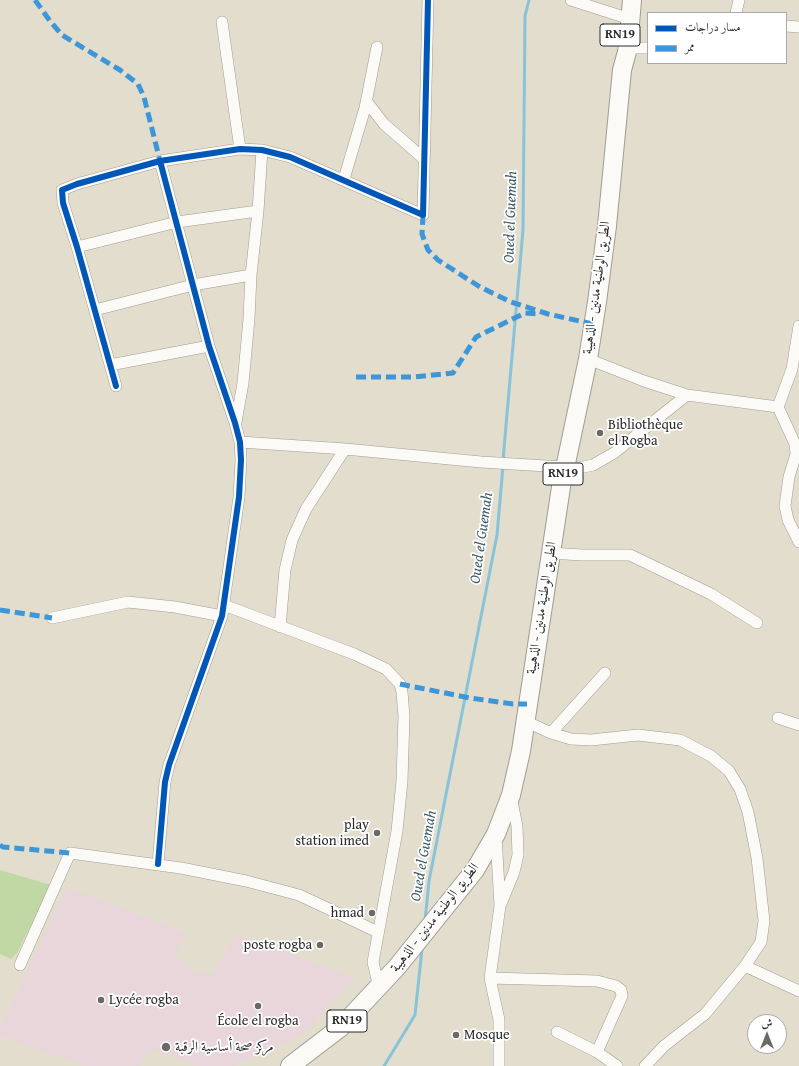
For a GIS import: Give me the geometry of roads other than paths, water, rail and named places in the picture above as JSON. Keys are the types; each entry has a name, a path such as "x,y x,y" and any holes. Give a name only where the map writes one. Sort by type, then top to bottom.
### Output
{"main road":[{"name":"الطريق الوطنية مدنين - الذهيبة","path":"290,1066 341,1027 397,968 475,870 496,834 511,795 517,774 564,467 588,359 607,226 622,70 625,12 632,0"}],"street":[{"path":"116,386 77,247 63,203 62,190 77,184 160,161 240,149 262,150 290,157 344,179 423,215 423,158 428,0"},
{"path":"571,0 625,12"},
{"path":"736,12 739,0"},
{"path":"222,22 240,149"},
{"path":"787,26 799,27"},
{"path":"344,179 367,102 377,47"},
{"path":"623,48 647,48"},
{"path":"367,102 384,124 423,158"},
{"path":"235,423 243,383 262,150"},
{"path":"158,864 165,782 169,765 223,610 239,498 240,442 209,346 160,161"},
{"path":"77,247 177,222 258,211"},
{"path":"95,310 193,285 251,275"},
{"path":"799,326 796,369 778,407 794,444 796,454 789,477 785,506 788,520 799,542"},
{"path":"110,365 209,346"},
{"path":"588,359 644,381 687,395 778,407"},
{"path":"240,442 346,449 450,460 586,467 602,460 687,395"},
{"path":"280,627 285,570 292,540 306,510 346,449"},
{"path":"550,553 630,555 711,594 757,623"},
{"path":"52,618 128,602 223,610 280,627 354,654 386,669 400,684 404,716 397,831 373,962 379,988"},
{"path":"551,733 605,673"},
{"path":"778,718 799,725"},
{"path":"525,721 551,733 571,739 591,740 638,735 680,740 701,750 720,762 729,771 735,778 748,812 757,858 764,921 761,942 745,966 705,1014 664,1046 645,1066"},
{"path":"500,906 514,872 518,854 517,826 511,795"},
{"path":"496,834 500,906 490,978 499,1020 499,1066"},
{"path":"20,965 70,853 158,864 226,877 299,895 378,932"},
{"path":"745,966 799,992"},
{"path":"490,978 597,981 616,986 621,990 622,996 597,1052"},
{"path":"557,1032 597,1052 617,1066"}],"waterway":[{"name":"Oued el Guemah","path":"503,460 523,230 525,16 529,0"},
{"name":"Oued el Guemah","path":"425,921 429,881 497,535 503,466"},
{"name":"Oued el Guemah","path":"384,1066 415,1015 422,949"}],"place":[{"name":"Bibliothèque el Rogba","path":"600,433"},
{"name":"play station imed","path":"377,833"},
{"name":"hmad","path":"372,913"},
{"name":"poste rogba","path":"320,945"},
{"name":"Lycée rogba","path":"101,1000"},
{"name":"École el rogba","path":"258,1006"},
{"name":"Mosque","path":"456,1035"},
{"name":"مركز صحة أساسية الرقبة","path":"166,1047"}]}
